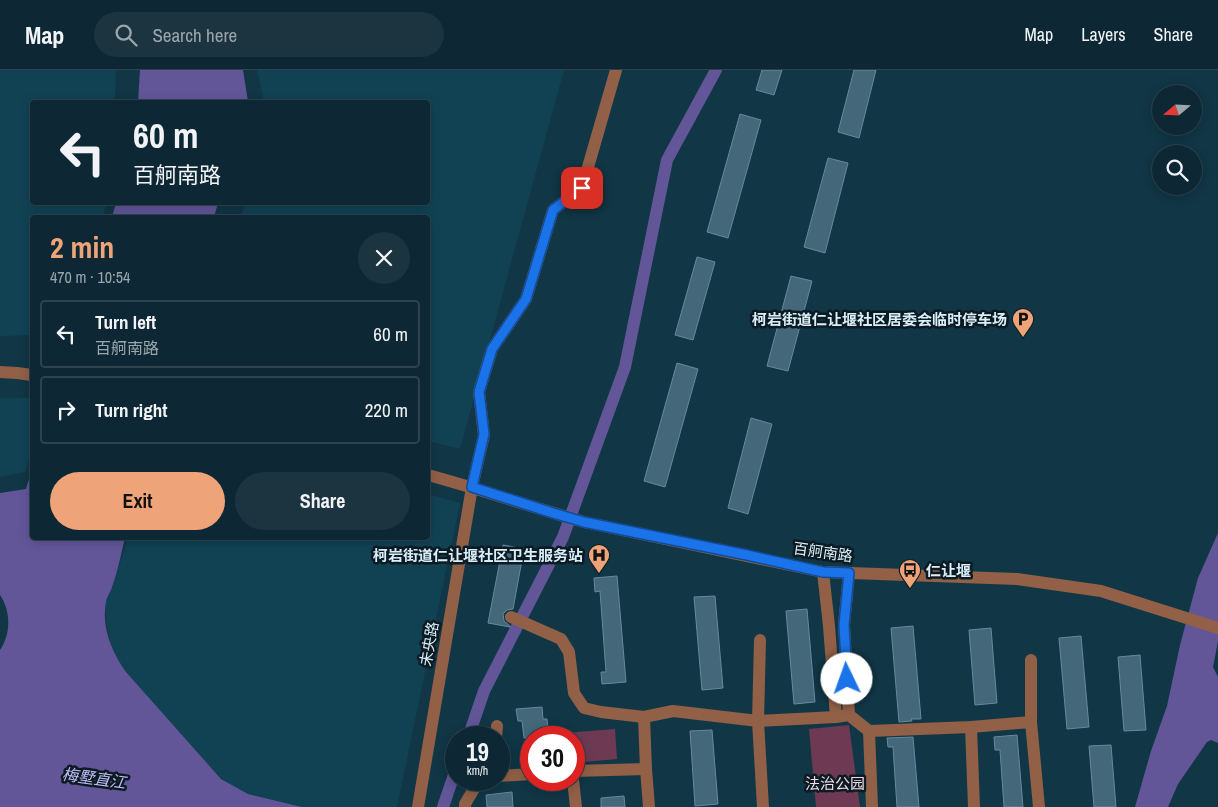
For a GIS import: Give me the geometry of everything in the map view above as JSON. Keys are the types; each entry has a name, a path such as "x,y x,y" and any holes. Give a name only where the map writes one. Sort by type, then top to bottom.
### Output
{"street":[{"name":"未央路","path":"418,807 472,487 484,434 479,392 492,349 526,299 553,210 582,188 616,70"},
{"path":"0,372 30,375"},
{"name":"百舸南路","path":"430,476 584,522 823,572 1018,579 1051,583 1101,591 1218,628"},
{"path":"823,572 836,717"},
{"path":"849,573 844,625 849,715"},
{"path":"511,617 561,639 569,652 574,693 584,708 601,712 644,717 673,710 758,721 849,715 869,731 970,727 1032,722"},
{"path":"760,640 758,721 763,807"},
{"path":"1031,660 1032,722 1039,807"},
{"path":"644,717 649,807"},
{"path":"970,727 974,807"},
{"path":"869,731 872,807"},
{"path":"585,771 646,768"},
{"path":"465,807 473,791"},
{"path":"574,791 576,807"}],"shaded area":[{"path":"0,70 116,70 115,100 30,100 30,205 106,205 103,215 30,215 30,335 0,336"},
{"path":"257,70 564,70 460,449 430,442 430,215 242,215 244,205 430,205 430,100 264,100"},
{"path":"0,398 30,398 30,456 25,472 0,477"},
{"path":"430,495 460,503 397,807 302,807 248,794 216,774 117,660 111,646 105,609 127,540 430,540"}],"green space":[{"name":"法治公园","path":"849,725 860,807 816,807 809,729"},
{"path":"615,729 617,759 585,762 585,731"}],"water":[{"path":"140,70 243,70 248,100 138,100"},
{"path":"115,205 217,205 215,215 113,215"},
{"name":"梅墅直江","path":"30,476 30,540 125,540 116,575 107,600 105,620 112,648 126,672 221,779 248,794 302,807 0,807 0,650 8,630 8,615 0,595 0,493 26,489"},
{"path":"1218,533 1218,641 1213,667 1218,677 1218,743 1211,740 1207,742 1178,784 1168,807 1135,807 1151,751 1167,706 1180,645 1198,578"}],"building":[{"path":"762,70 782,70 774,95 756,90"},
{"path":"854,70 876,70 859,138 838,132"},
{"path":"740,114 761,120 728,238 707,232"},
{"path":"828,158 848,163 825,253 804,247"},
{"path":"697,257 715,262 693,340 675,335"},
{"path":"791,276 812,281 788,371 767,366"},
{"path":"677,363 698,369 665,487 644,481"},
{"path":"751,418 772,424 748,514 728,508"},
{"path":"503,545 524,549 513,609 507,610 503,614 504,621 510,627 488,623"},
{"path":"617,576 626,682 602,684 601,672 606,672 600,591 595,592 594,578"},
{"path":"715,596 723,688 702,690 694,597"},
{"path":"807,609 815,702 794,704 786,611"},
{"path":"913,626 921,719 899,722 891,628"},
{"path":"991,628 997,703 975,705 969,630"},
{"path":"1081,636 1089,727 1067,729 1059,638"},
{"path":"1140,655 1146,730 1124,731 1118,657"},
{"path":"542,707 543,719 547,719 548,726 523,726 522,721 518,721 516,709"},
{"path":"712,730 718,804 695,806 690,731"},
{"path":"1017,735 1023,807 1004,807 1000,750 995,750 994,737"},
{"path":"913,737 919,807 897,807 893,747 888,747 887,738"},
{"path":"1111,745 1116,807 1094,807 1089,746"},
{"path":"512,792 513,807 487,807 486,795"},
{"path":"624,796 625,807 601,807 601,798"}],"waterway":[{"path":"472,726 484,691 563,537 625,367 667,160 716,70"},
{"path":"443,807 448,791"}],"place":[{"name":"柯岩街道仁让堰社区居委会临时停车场","path":"1023,338"},
{"name":"柯岩街道仁让堰社区卫生服务站","path":"599,574"},
{"name":"仁让堰","path":"910,589"}],"route":[{"path":"582,188 553,210 526,299 492,349 479,392 484,434 472,487 584,522 823,572 849,573 844,625 847,679"}]}
